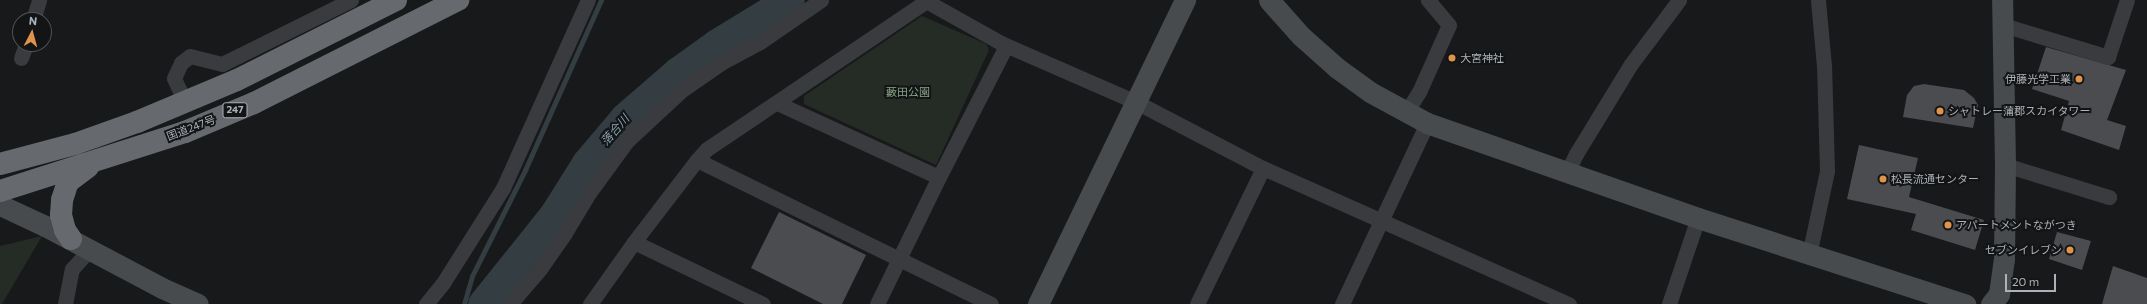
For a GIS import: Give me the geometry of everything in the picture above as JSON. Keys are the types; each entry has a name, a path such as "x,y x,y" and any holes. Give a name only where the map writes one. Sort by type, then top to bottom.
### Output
{"highway":[{"name":"247","path":"0,164 75,144 137,122 237,80 396,0"},
{"name":"国道247号","path":"0,191 185,132 254,103 458,0"},
{"path":"71,239 65,230 61,215 68,182 99,160"}],"street":[{"path":"35,12 39,0"},
{"path":"185,102 174,78 181,63 190,56 222,64 351,0"},
{"path":"426,304 443,283 503,188 588,0"},
{"path":"510,304 540,269 565,233 589,193 626,141 682,90 721,63 760,42 821,0"},
{"path":"1038,304 1185,0"},
{"path":"1269,0 1301,36 1337,68 1370,92 1407,111 1427,124 1698,218 1965,304"},
{"path":"1407,111 1419,92 1449,25 1428,0"},
{"path":"1567,173 1576,154 1631,64 1679,0"},
{"path":"1809,255 1827,171 1824,66 1818,0"},
{"path":"1991,304 1999,294 2004,260 2005,165 2002,0"},
{"path":"2003,25 2108,56 2127,0"},
{"path":"590,304 634,242 707,149 927,1 1006,46 1136,102 1263,168 1569,304"},
{"path":"877,304 939,177 1006,46"},
{"path":"21,58 23,52"},
{"path":"777,103 939,177"},
{"path":"1342,304 1427,124"},
{"path":"697,160 991,304"},
{"path":"2005,165 2109,197"},
{"path":"1197,304 1263,168"},
{"path":"0,205 71,239 162,288 198,304"},
{"path":"1669,304 1698,218"},
{"path":"634,242 763,304"},
{"path":"65,304 72,268 90,249"}],"green space":[{"name":"藪田公園","path":"922,16 986,44 989,50 936,165 804,104 804,96"},
{"path":"42,236 2,304 0,304 0,246"}],"building":[{"name":"伊藤光学工業","path":"2046,47 2126,70 2107,120 2126,126 2119,150 2061,130 2069,101 2032,89"},
{"name":"シャトレー蒲郡スカイタワー","path":"1924,84 1964,90 1974,98 1978,105 1973,128 1903,117 1907,95 1914,86"},
{"path":"1859,145 1918,158 1909,197 1984,220 1975,250 1911,230 1916,214 1847,199"},
{"path":"779,212 866,255 842,304 823,304 751,268"},
{"name":"セブンイレブン","path":"2057,232 2091,241 2082,270 2049,259"},
{"path":"2113,266 2147,278 2147,304 2102,304"}],"waterway":[{"path":"464,304 472,276 525,170 601,0"},
{"name":"落合川","path":"483,304 555,214 587,163 625,118 678,72 717,44 789,0"}],"place":[{"name":"大宮神社","path":"1452,58"},
{"name":"伊藤光学工業","path":"2079,79"},
{"name":"シャトレー蒲郡スカイタワー","path":"1940,111"},
{"name":"松長流通センター","path":"1883,179"},
{"name":"アパートメントながつき","path":"1948,225"},
{"name":"セブンイレブン","path":"2070,250"}]}
